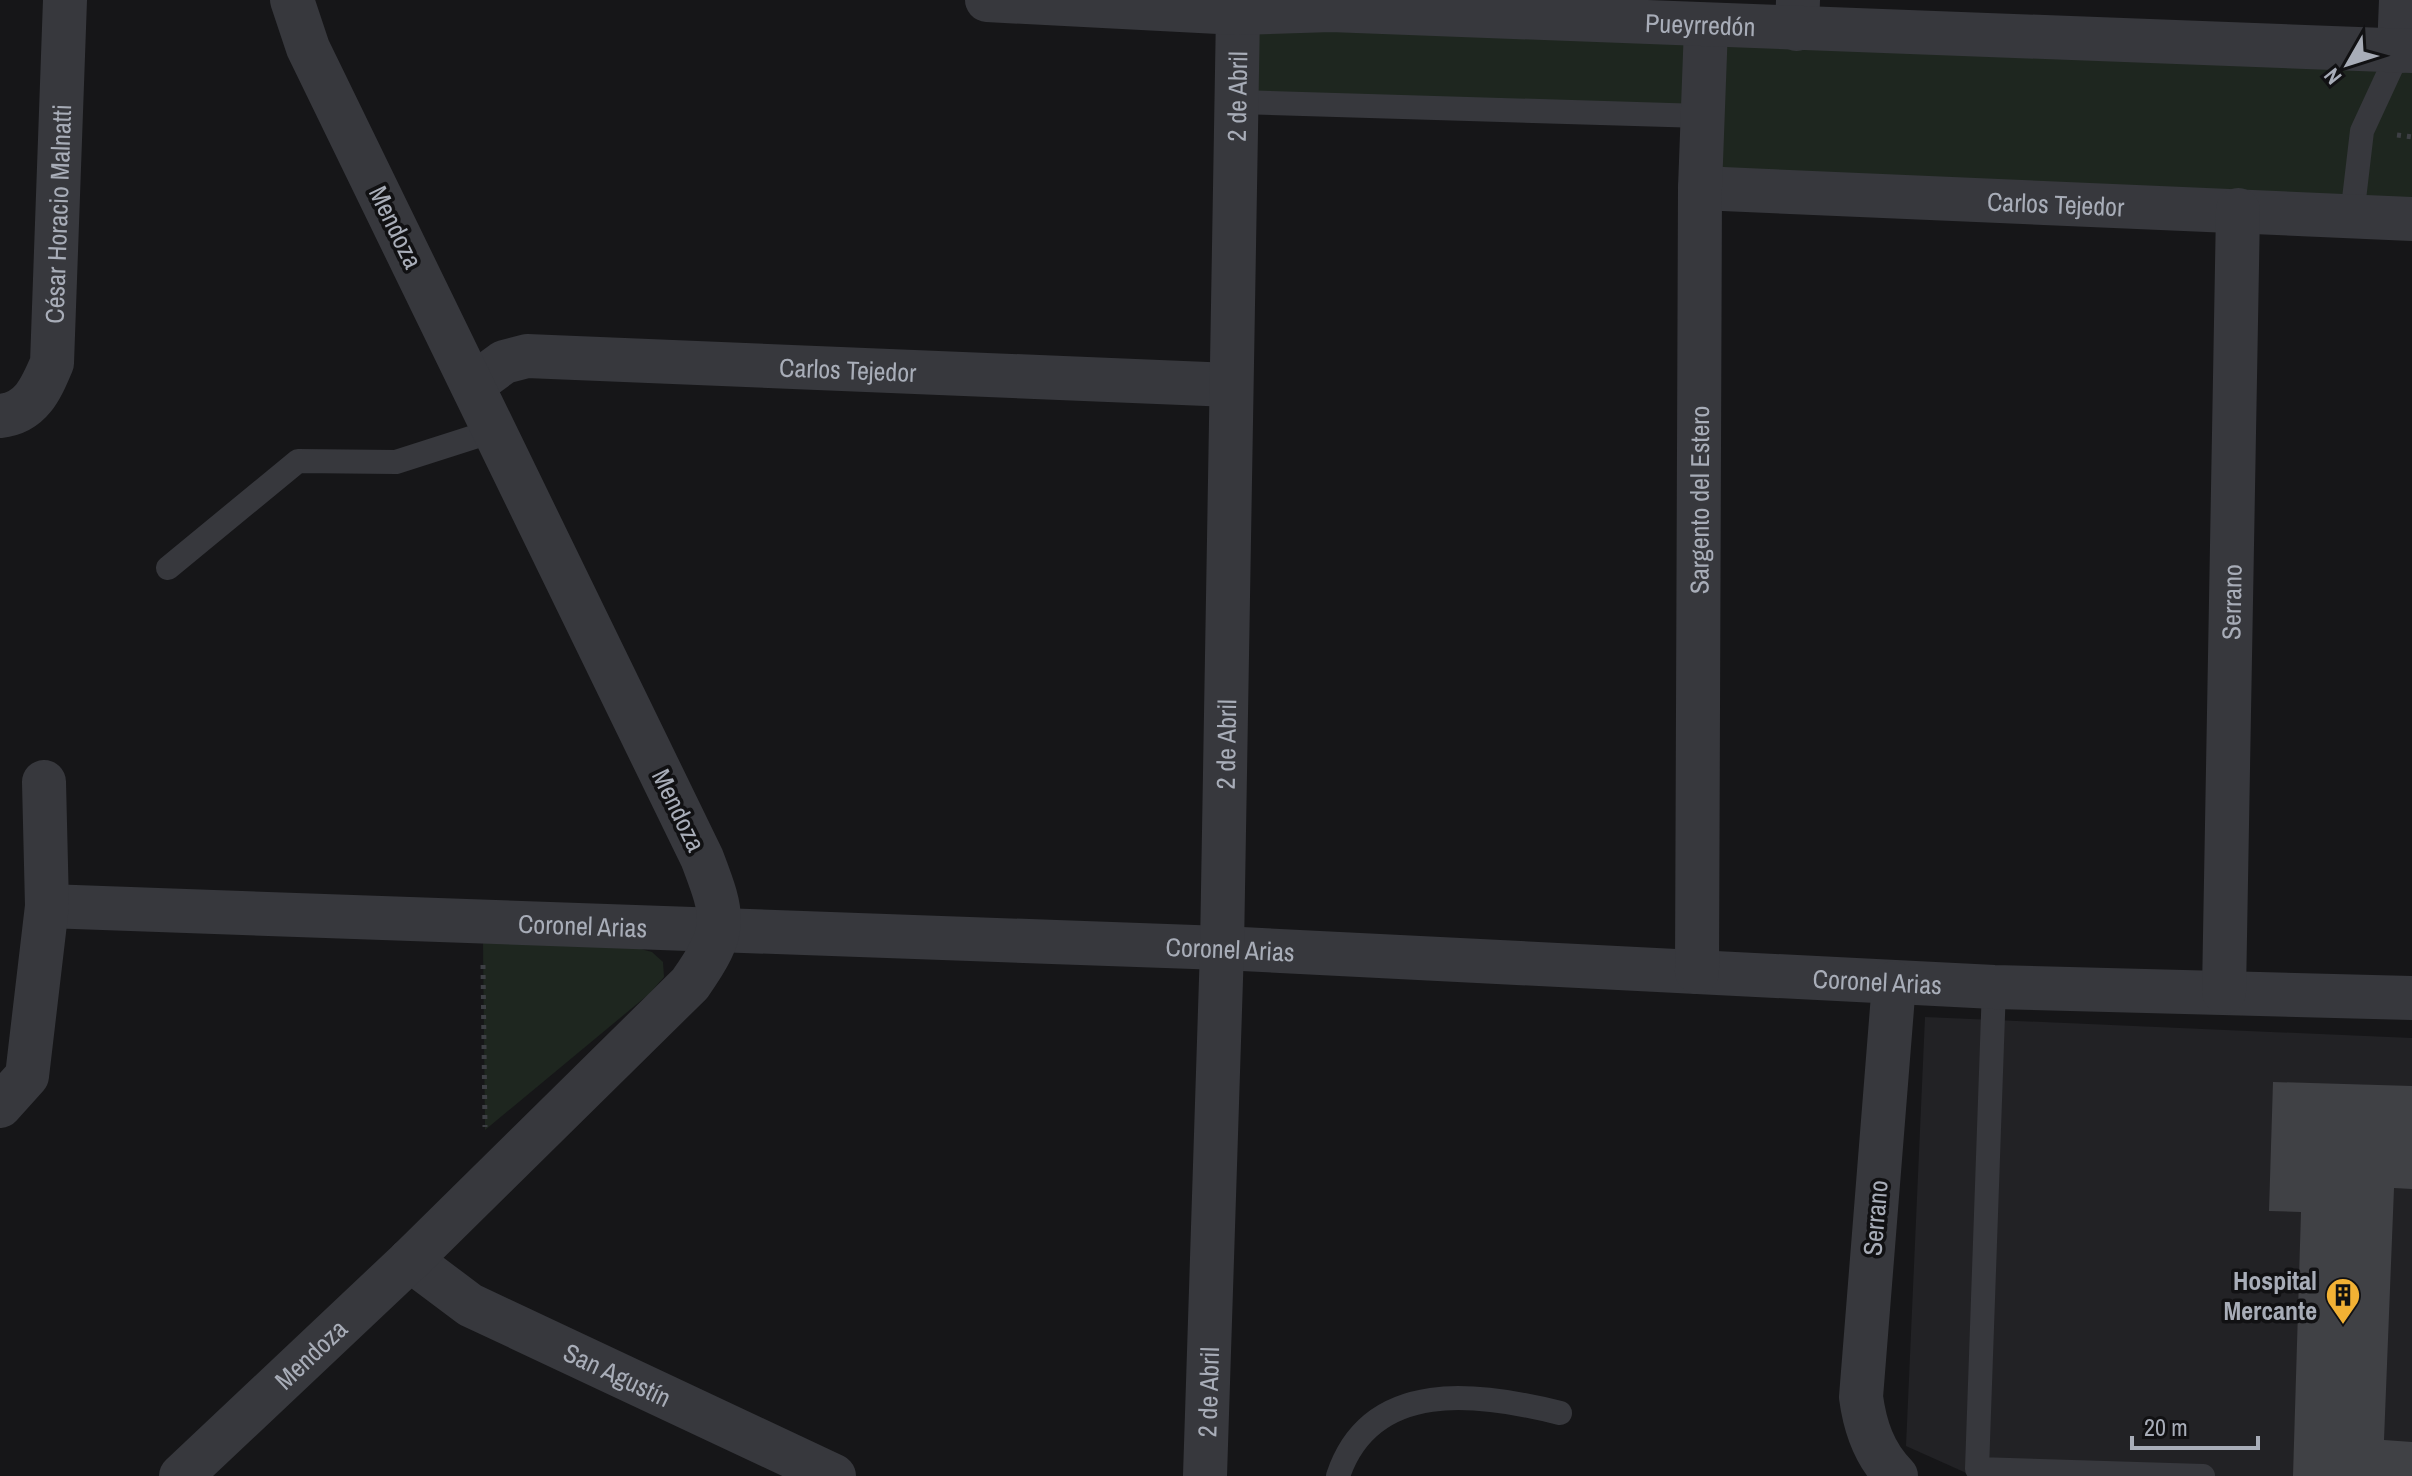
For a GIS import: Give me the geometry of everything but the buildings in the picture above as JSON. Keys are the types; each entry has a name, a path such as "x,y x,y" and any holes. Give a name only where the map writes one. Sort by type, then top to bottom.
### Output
{"street":[{"name":"César Horacio Malnatti","path":"7,415 39,395 52,363 65,0"},
{"name":"Mendoza","path":"181,1476 410,1260 690,984 710,956 721,928 717,897 702,858 308,48 292,0"},
{"name":"Pueyrredón","path":"987,0 1238,13 1331,5 1706,27 1797,15 2405,51"},
{"path":"2401,0 2405,51"},
{"name":"2 de Abril","path":"1205,1476 1222,948 1238,13"},
{"name":"Sargento del Estero","path":"1697,972 1700,188 1706,27"},
{"name":"Carlos Tejedor","path":"1700,188 2412,219"},
{"name":"Serrano","path":"2224,992 2238,210"},
{"name":"Carlos Tejedor","path":"474,384 504,362 527,356 1231,385"},
{"path":"0,1106 27,1076 47,906 44,782"},
{"name":"Coronel Arias","path":"47,906 1222,948 1994,987 2412,998"},
{"name":"Serrano","path":"1886,1464 1864,1418 1861,1397 1894,983"},
{"name":"San Agustín","path":"410,1260 470,1305 834,1476"}],"lane":[{"path":"2352,216 2362,131 2405,51"},
{"path":"1238,102 1702,116"},
{"path":"168,568 298,461 396,462 496,430"},
{"path":"1994,987 1976,1472 2203,1476"},
{"path":"1338,1476 1344,1460 1361,1435 1390,1413 1421,1400 1464,1396 1516,1402 1560,1413"}],"path":[{"path":"486,923 483,940 485,1130 492,1179"}],"shaded area":[{"path":"1238,13 2412,52 2412,219 1700,188 1702,116 1238,102"},
{"path":"483,940 637,948 652,952 663,962 664,977 649,994 485,1130"},
{"path":"1925,1017 2412,1038 2412,1476 1973,1476 1906,1446"}],"place":[{"name":"Hospital Mercante","path":"2343,1326"}]}
